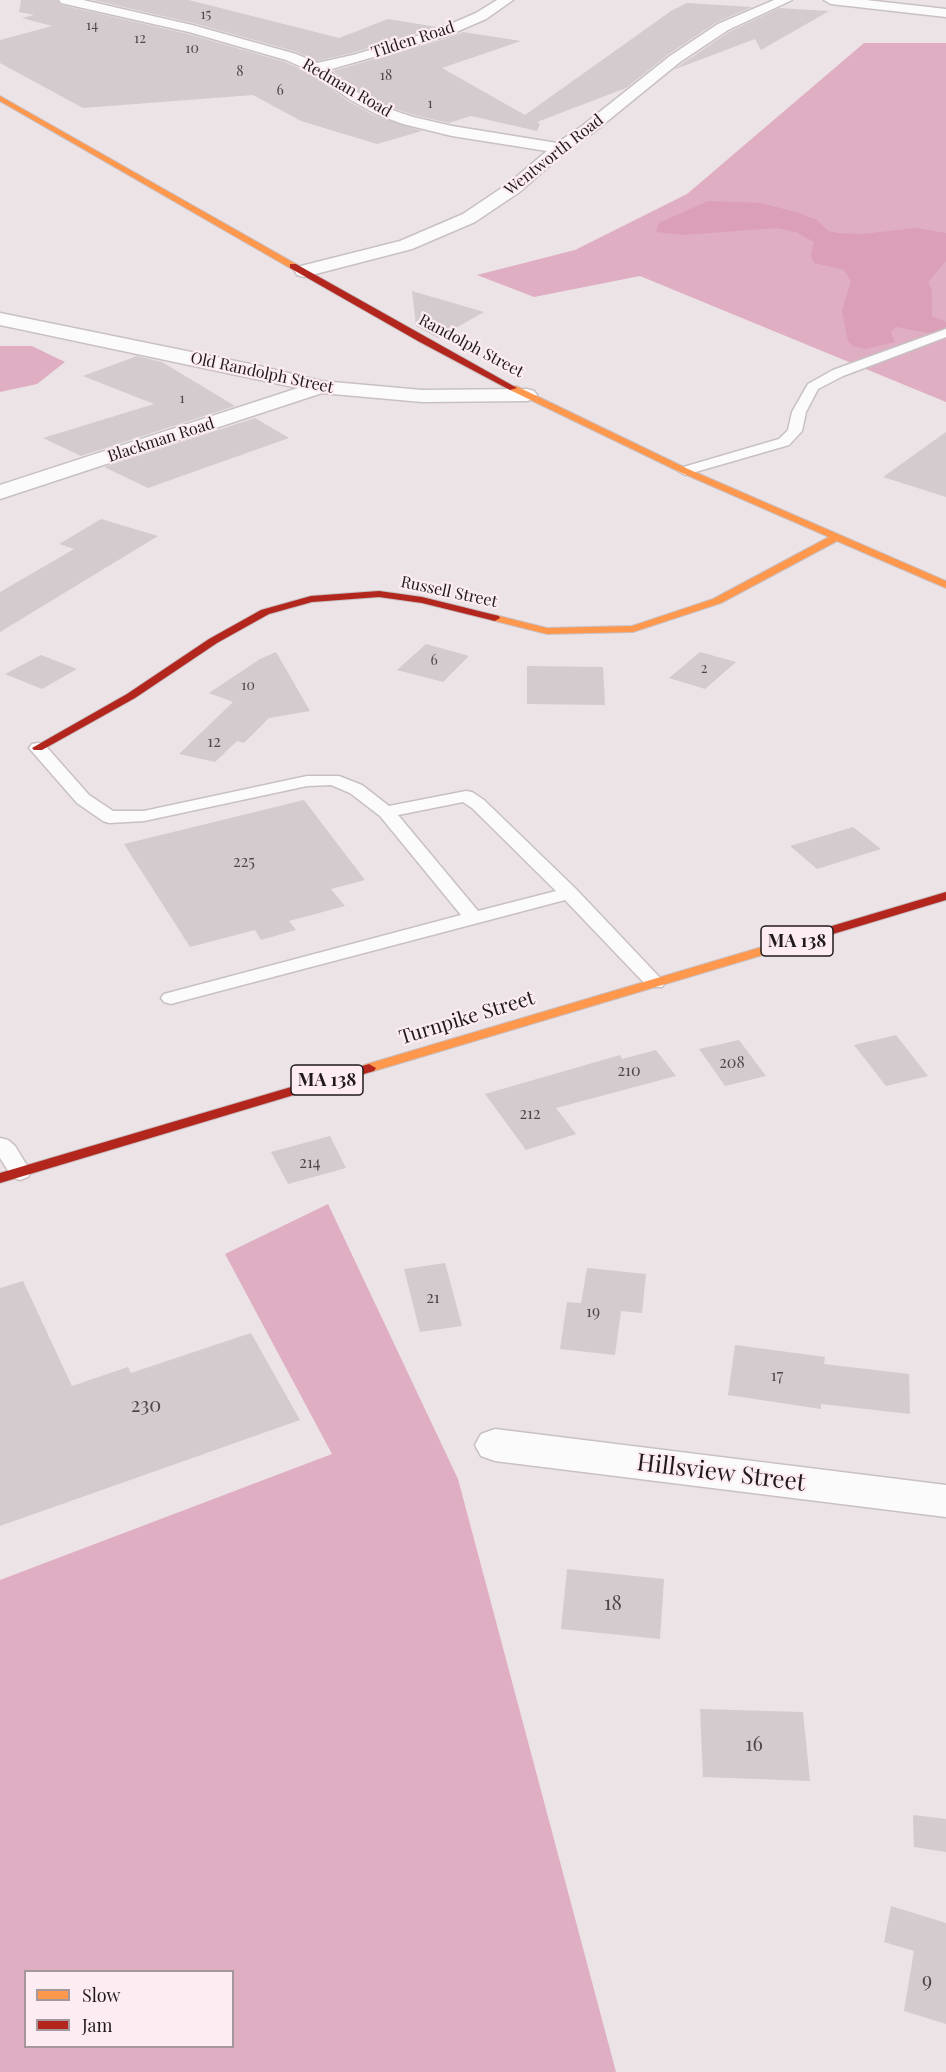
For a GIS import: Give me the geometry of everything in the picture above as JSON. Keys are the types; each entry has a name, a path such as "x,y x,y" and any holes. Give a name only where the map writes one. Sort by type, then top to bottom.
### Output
{"main road":[{"name":"Randolph Street","path":"0,98 421,339 527,395 685,471 946,585"},
{"name":"Russell Street","path":"38,748 131,696 213,641 265,612 310,599 379,594 422,600 547,631 633,628 677,616 717,601 835,538"},
{"name":"Turnpike Street","path":"10,1175 946,896"}],"street":[{"name":"Redman Road","path":"66,0 214,35 291,57 316,68 354,96 381,111 408,121 452,131 560,148"},
{"name":"Tilden Road","path":"316,68 356,59 442,33 481,16 506,0"},
{"name":"Wentworth Road","path":"304,271 406,245 469,218 515,187 560,148 588,129 675,59 723,27 785,0"},
{"path":"831,0 946,13"},
{"name":"Old Randolph Street","path":"0,320 255,371 321,387 422,396 527,395"},
{"name":"Blackman Road","path":"0,492 321,387"},
{"name":"Hillsview Street","path":"495,1445 946,1501"}],"lane":[{"path":"685,471 784,442 795,431 799,412 813,387 838,373 946,333"},
{"path":"38,748 83,799 109,817 144,816 307,781 333,780 356,789 386,812 473,917"},
{"path":"386,812 466,796 478,804 569,893 655,983"},
{"path":"171,998 569,893"},
{"path":"0,1145 7,1151 10,1175"}],"shaded area":[{"path":"864,43 946,43 946,402 640,276 534,297 477,275 575,250 687,194"},
{"path":"708,201 761,203 817,220 828,231 838,233 863,234 915,228 946,233 946,261 928,282 932,291 932,316 946,322 946,331 933,334 897,327 891,331 894,342 866,349 853,346 848,341 842,311 851,281 844,270 814,263 811,255 814,242 796,232 776,228 683,235 656,232 659,223"},
{"path":"0,346 32,346 65,362 37,384 0,392"},
{"path":"328,1204 458,1479 616,2072 0,2072 0,1580 332,1454 225,1254"}],"building":[{"path":"21,0 57,0 61,5 188,34 285,62 310,73 348,101 375,116 422,131 377,144 301,121 253,95 83,108 0,63 0,40 52,26 22,18 34,15 19,12"},
{"path":"93,0 189,0 339,38 388,19 437,27 352,53 317,61 297,52 193,23"},
{"path":"687,3 752,7 717,22 669,54 626,88 537,122 540,124 537,131 471,116 449,123 414,115 387,106 360,91 333,71 463,32 521,41 442,68 525,115 671,11"},
{"path":"779,8 829,11 761,50 755,39 673,70 729,32"},
{"path":"412,291 484,312 438,338 416,326"},
{"path":"137,356 162,362 235,406 81,456 43,438 154,404 83,376"},
{"path":"255,418 289,438 148,488 104,467"},
{"path":"946,432 946,497 883,477"},
{"path":"101,519 158,536 0,632 0,592 74,549 59,544"},
{"path":"426,644 469,656 443,682 397,670"},
{"path":"276,652 310,711 269,718 244,743 237,741 215,762 179,754 233,702 209,693 260,659"},
{"path":"700,652 736,662 705,689 669,678"},
{"path":"41,655 77,669 42,689 5,674"},
{"path":"527,666 603,667 605,705 527,704"},
{"path":"304,800 365,880 331,889 345,906 289,921 296,930 261,940 255,930 190,947 124,844"},
{"path":"853,827 881,849 817,869 790,846"},
{"path":"896,1035 928,1076 886,1086 854,1045"},
{"path":"739,1040 766,1076 725,1086 699,1049"},
{"path":"656,1050 676,1076 556,1108 576,1134 526,1150 485,1094 620,1055 622,1059"},
{"path":"330,1136 346,1168 288,1184 271,1152"},
{"path":"445,1263 462,1326 420,1332 404,1269"},
{"path":"587,1268 646,1274 642,1313 621,1311 615,1355 560,1349 567,1302 581,1303"},
{"path":"23,1281 72,1386 128,1367 131,1373 251,1333 300,1420 0,1526 0,1288"},
{"path":"735,1345 825,1357 824,1364 909,1374 910,1414 821,1404 821,1409 728,1395"},
{"path":"567,1569 664,1579 660,1639 561,1629"},
{"path":"700,1709 803,1712 810,1781 703,1777"},
{"path":"913,1815 946,1819 946,1852 914,1847"},
{"path":"891,1906 946,1923 946,2024 904,2011 914,1951 884,1942"}],"traffic: slow":[{"path":"0,98 293,266"},
{"path":"513,388 685,471 946,585"},
{"path":"495,618 547,631 633,629 717,601 835,538"},
{"path":"369,1068 809,937"}],"traffic: jam":[{"path":"293,266 513,388"},
{"path":"38,748 131,696 213,641 265,612 311,599 379,594 422,600 495,618"},
{"path":"809,937 946,896"},
{"path":"0,1178 369,1068"}]}
